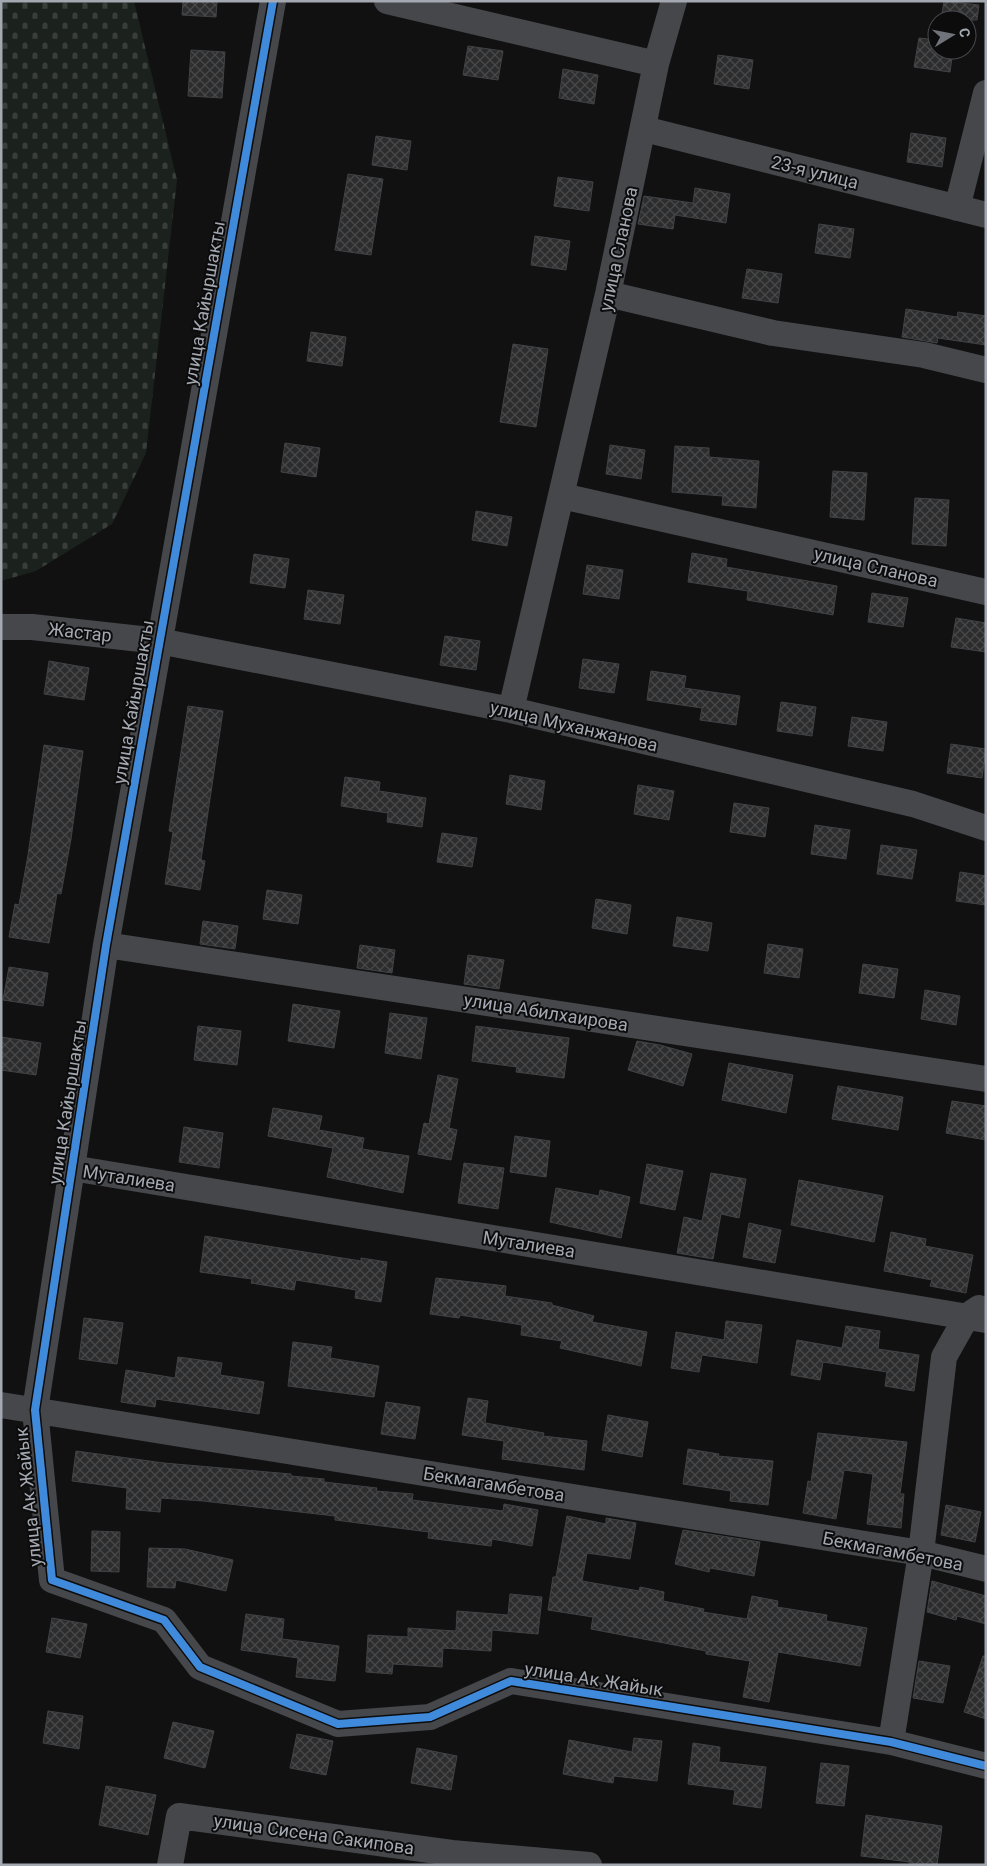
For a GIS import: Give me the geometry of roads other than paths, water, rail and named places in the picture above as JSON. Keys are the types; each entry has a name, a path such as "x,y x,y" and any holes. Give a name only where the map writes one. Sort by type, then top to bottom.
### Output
{"street":[{"name":"улица Кайыршакты","path":"35,1410 106,944 272,1"},
{"path":"387,1 656,64"},
{"name":"улица Сланова","path":"511,710 608,294 656,64 674,1"},
{"path":"958,208 986,93"},
{"name":"23-я улица","path":"644,128 986,215"},
{"path":"608,294 773,333 924,355 986,370"},
{"name":"улица Сланова","path":"562,496 986,592"},
{"name":"Жастар","path":"1,627 32,627 159,641"},
{"name":"улица Муханжанова","path":"159,641 511,710 913,804 986,828"},
{"name":"улица Абилхаирова","path":"106,944 986,1079"},
{"name":"Муталиева","path":"72,1168 979,1313"},
{"path":"891,1742 921,1553 944,1357 979,1313"},
{"name":"Бекмагамбетова","path":"1,1406 921,1553 986,1569"},
{"name":"улица Ак Жайык","path":"35,1410 52,1580 164,1620 200,1667 338,1724 430,1717 512,1681 891,1742 986,1766"},
{"name":"улица Сисена Сакипова","path":"170,1865 179,1816 452,1853 589,1865"}]}
